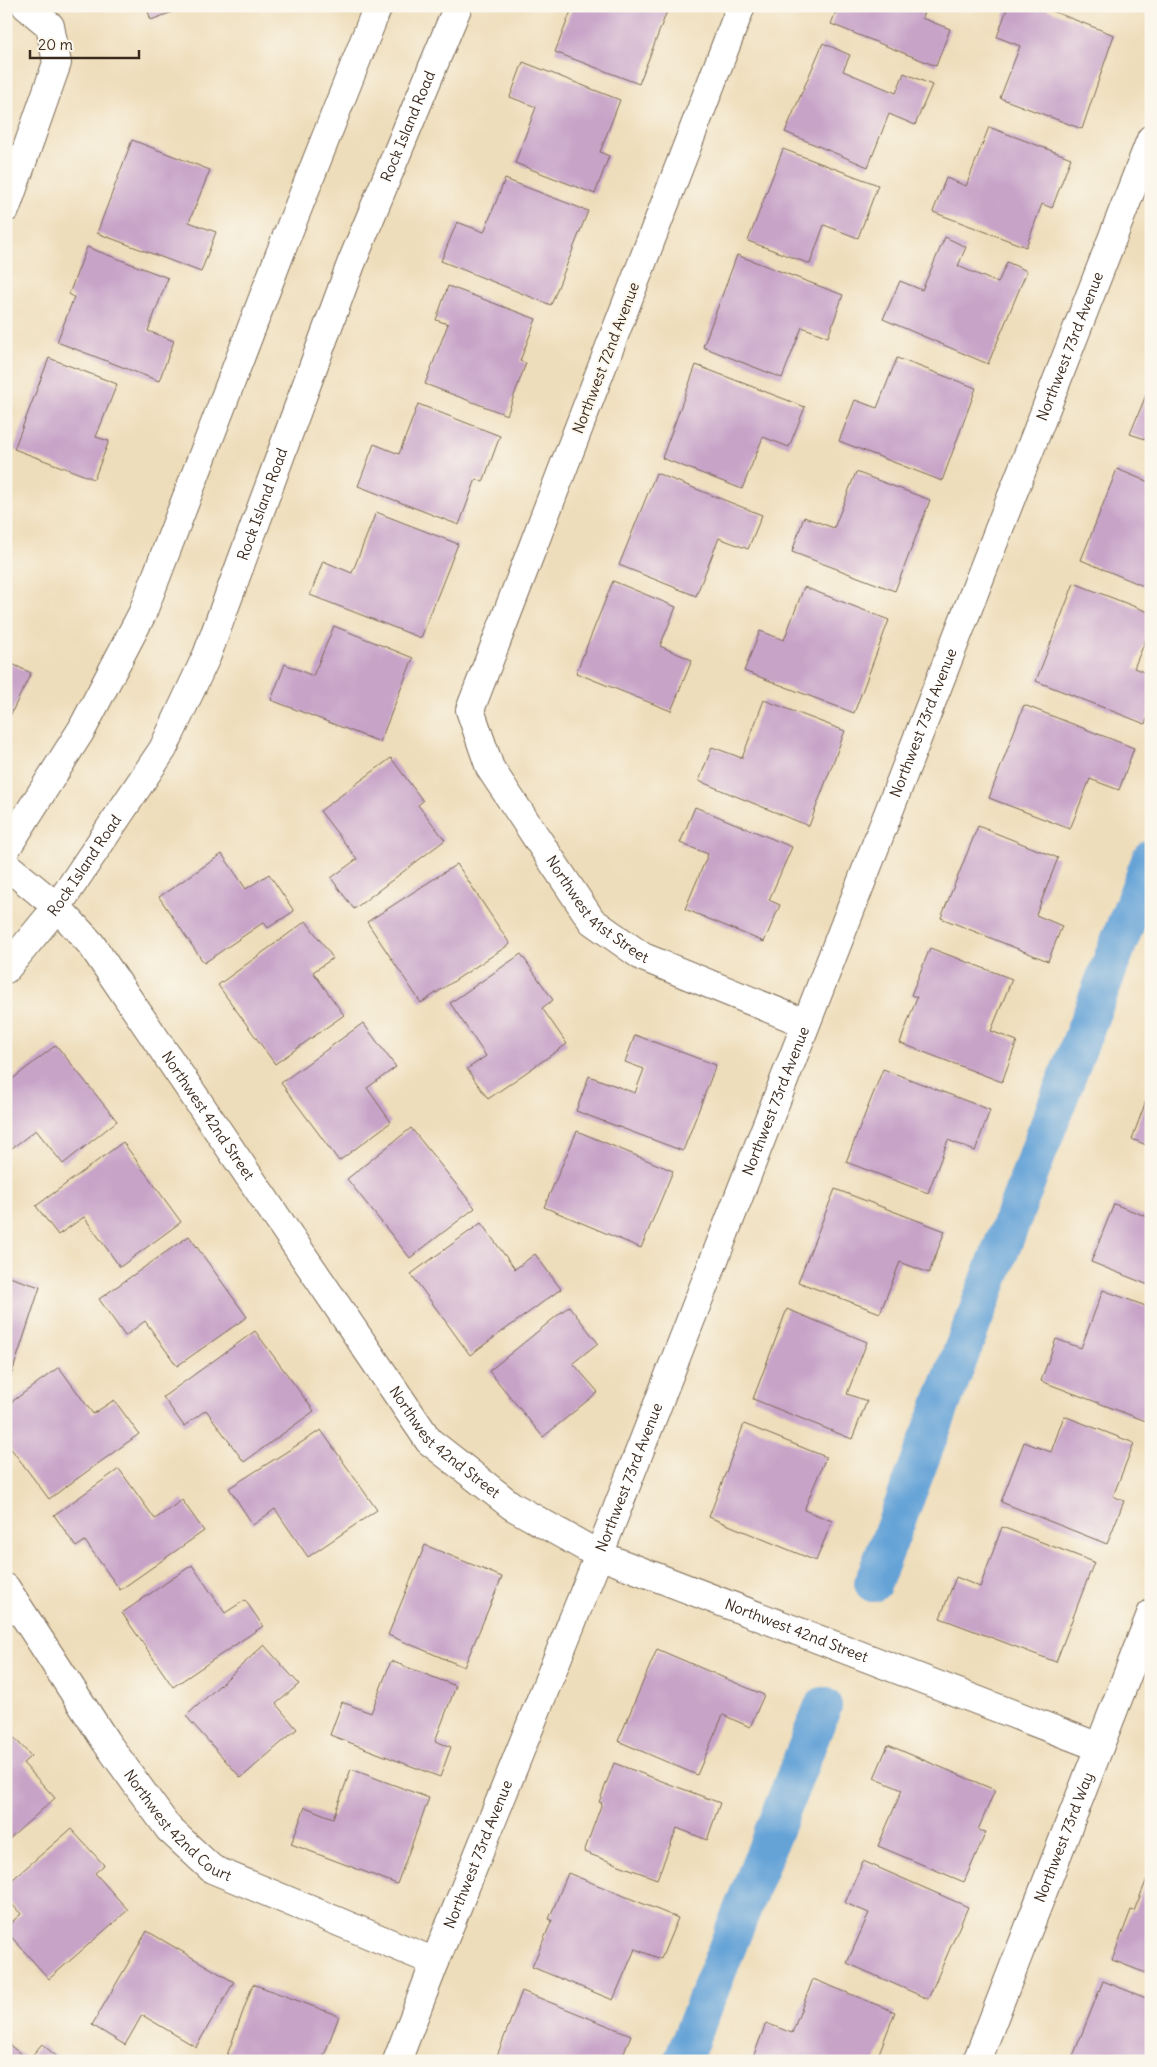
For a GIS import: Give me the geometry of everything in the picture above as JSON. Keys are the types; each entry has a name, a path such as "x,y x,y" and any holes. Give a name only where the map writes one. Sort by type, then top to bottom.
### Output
{"street":[{"path":"6,208 58,63 50,26 26,6"},
{"path":"6,849 82,729 142,614 286,238 378,6"},
{"name":"Rock Island Road","path":"6,969 57,908 163,748 207,655 352,264 458,6"},
{"name":"Northwest 72nd Avenue","path":"470,710 741,6"},
{"name":"Northwest 73rd Avenue","path":"398,2061 435,1962 599,1554 1151,139"},
{"name":"Northwest 41st Street","path":"470,710 490,768 592,921 643,958 805,1023"},
{"name":"Northwest 42nd Street","path":"6,864 57,908 91,944 429,1442 512,1506 599,1554 1098,1746"},
{"name":"Northwest 42nd Court","path":"6,1588 106,1742 168,1829 212,1869 435,1962"},
{"name":"Northwest 73rd Way","path":"977,2061 1098,1746 1151,1614"}],"building":[{"path":"146,6 188,6 151,20"},
{"path":"573,6 669,6 639,84 555,52"},
{"path":"838,6 926,6 922,18 950,29 936,66 831,24"},
{"path":"1008,6 1039,6 1114,35 1082,129 1000,98 1020,46 997,37"},
{"path":"823,43 850,55 843,71 896,93 904,73 932,85 915,125 889,114 868,167 785,132"},
{"path":"523,62 620,100 600,152 609,156 595,194 515,163 536,107 510,97"},
{"path":"989,127 1071,158 1052,208 1042,204 1026,247 933,212 946,178 966,186"},
{"path":"132,140 210,170 189,222 216,232 201,272 97,233"},
{"path":"783,149 878,185 858,238 824,225 810,264 748,241"},
{"path":"505,179 588,211 551,305 441,261 457,222 484,232"},
{"path":"945,237 966,247 958,266 998,283 1007,262 1027,271 988,364 883,319 900,281 922,290"},
{"path":"87,247 168,278 148,331 174,341 159,381 57,342 74,297 69,294"},
{"path":"737,255 843,295 828,337 802,327 782,378 703,347"},
{"path":"448,286 536,319 520,361 526,363 507,415 425,384 448,324 436,320"},
{"path":"49,358 117,384 96,437 109,441 94,479 14,449"},
{"path":"897,358 976,388 942,481 839,441 855,400 877,408"},
{"path":"696,365 805,407 789,447 763,437 742,489 662,458"},
{"path":"1151,383 1151,441 1130,434"},
{"path":"418,404 500,436 483,482 476,479 459,525 358,486 374,444 399,454"},
{"path":"1117,469 1151,483 1151,589 1081,560"},
{"path":"856,472 930,500 895,591 792,552 804,517 834,528"},
{"path":"656,473 762,515 748,549 719,538 696,596 619,565"},
{"path":"376,512 458,544 421,638 310,595 323,561 352,573"},
{"path":"613,581 676,607 660,646 692,660 671,711 576,673"},
{"path":"1074,583 1151,613 1151,627 1134,668 1151,675 1151,710 1145,724 1036,681"},
{"path":"804,587 889,620 854,713 744,671 760,631 784,640"},
{"path":"334,626 413,658 380,742 271,700 285,664 313,676"},
{"path":"6,661 31,673 6,724"},
{"path":"764,700 845,731 809,826 699,781 712,747 742,758"},
{"path":"1024,705 1134,748 1119,790 1090,779 1070,829 989,798"},
{"path":"391,758 423,801 418,805 445,840 354,909 331,878 357,859 320,811"},
{"path":"695,807 792,847 769,900 780,905 764,942 685,909 708,854 680,843"},
{"path":"978,826 1058,858 1036,915 1062,926 1048,961 941,918"},
{"path":"222,854 246,889 269,874 294,911 268,928 264,922 204,963 159,897"},
{"path":"457,864 510,944 421,1003 367,922"},
{"path":"306,921 333,958 313,972 344,1015 275,1064 218,985"},
{"path":"930,948 1012,979 991,1031 1017,1041 1002,1082 900,1043 917,997 911,995"},
{"path":"521,954 553,1000 542,1008 567,1044 488,1099 467,1069 486,1056 450,1003"},
{"path":"363,1023 396,1067 367,1088 391,1122 339,1161 281,1083"},
{"path":"635,1035 716,1065 683,1151 576,1111 589,1076 635,1093 644,1069 625,1062"},
{"path":"56,1045 117,1121 63,1164 36,1130 12,1148 6,1141 6,1084"},
{"path":"883,1069 990,1110 975,1151 948,1140 928,1193 846,1162"},
{"path":"1147,1098 1151,1100 1151,1147 1132,1139"},
{"path":"411,1128 475,1208 410,1258 347,1179"},
{"path":"577,1131 673,1171 641,1248 544,1207"},
{"path":"123,1142 181,1222 120,1267 84,1217 58,1235 36,1206"},
{"path":"835,1189 945,1231 929,1273 900,1262 880,1313 798,1282"},
{"path":"1114,1204 1148,1217 1151,1209 1151,1286 1091,1262"},
{"path":"481,1223 515,1269 535,1254 561,1289 470,1355 411,1274"},
{"path":"189,1236 247,1317 177,1366 145,1321 125,1336 99,1299"},
{"path":"6,1276 40,1287 11,1376 6,1374"},
{"path":"1103,1290 1151,1308 1151,1423 1041,1381 1056,1339 1081,1348"},
{"path":"569,1306 598,1343 573,1363 598,1392 543,1437 489,1371"},
{"path":"787,1309 867,1342 847,1394 867,1401 852,1439 753,1399"},
{"path":"255,1331 314,1411 244,1462 206,1410 184,1426 163,1397"},
{"path":"59,1367 93,1414 114,1400 139,1434 49,1499 6,1442 6,1406"},
{"path":"1064,1416 1134,1443 1113,1496 1124,1501 1107,1544 1001,1502 1024,1442 1051,1452"},
{"path":"744,1424 826,1457 804,1510 832,1521 816,1561 709,1517"},
{"path":"321,1430 377,1510 308,1557 275,1509 253,1525 229,1488"},
{"path":"119,1469 155,1519 182,1500 204,1531 120,1590 85,1541 76,1547 54,1515"},
{"path":"1002,1527 1094,1562 1056,1662 940,1618 956,1577 980,1587"},
{"path":"425,1545 502,1577 464,1667 388,1635"},
{"path":"192,1565 225,1613 245,1600 263,1626 173,1687 122,1613"},
{"path":"264,1645 299,1684 276,1704 297,1729 241,1778 186,1716"},
{"path":"657,1649 764,1695 750,1727 723,1715 697,1775 618,1741"},
{"path":"391,1661 456,1686 435,1741 451,1747 440,1777 330,1735 342,1702 371,1713"},
{"path":"6,1729 31,1756 23,1763 55,1798 6,1842"},
{"path":"888,1745 995,1790 978,1830 986,1832 964,1882 878,1846 902,1790 874,1778"},
{"path":"614,1763 720,1803 707,1840 677,1828 657,1879 584,1852 602,1803 599,1802"},
{"path":"351,1769 429,1798 397,1884 291,1844 305,1807 333,1818"},
{"path":"71,1829 104,1865 95,1873 128,1910 49,1979 6,1931 6,1927 21,1914 6,1898 6,1885"},
{"path":"863,1861 968,1907 928,1999 847,1963 869,1913 845,1903"},
{"path":"1151,1869 1151,1975 1112,1960 1131,1910 1134,1911"},
{"path":"568,1873 678,1918 661,1959 635,1949 613,2000 532,1967 552,1920 549,1919"},
{"path":"147,1931 234,1982 196,2047 142,2015 125,2045 92,2025"},
{"path":"813,1979 895,2012 876,2061 752,2060 766,2023 792,2033"},
{"path":"1103,1981 1151,2000 1151,2061 1071,2061"},
{"path":"253,1984 339,2016 322,2061 225,2061"},
{"path":"522,1991 631,2035 621,2061 495,2061"},
{"path":"6,2042 28,2060 42,2044 62,2061 6,2061"}],"waterway":[{"path":"873,1583 1151,858"},
{"path":"682,2061 823,1706"}]}
